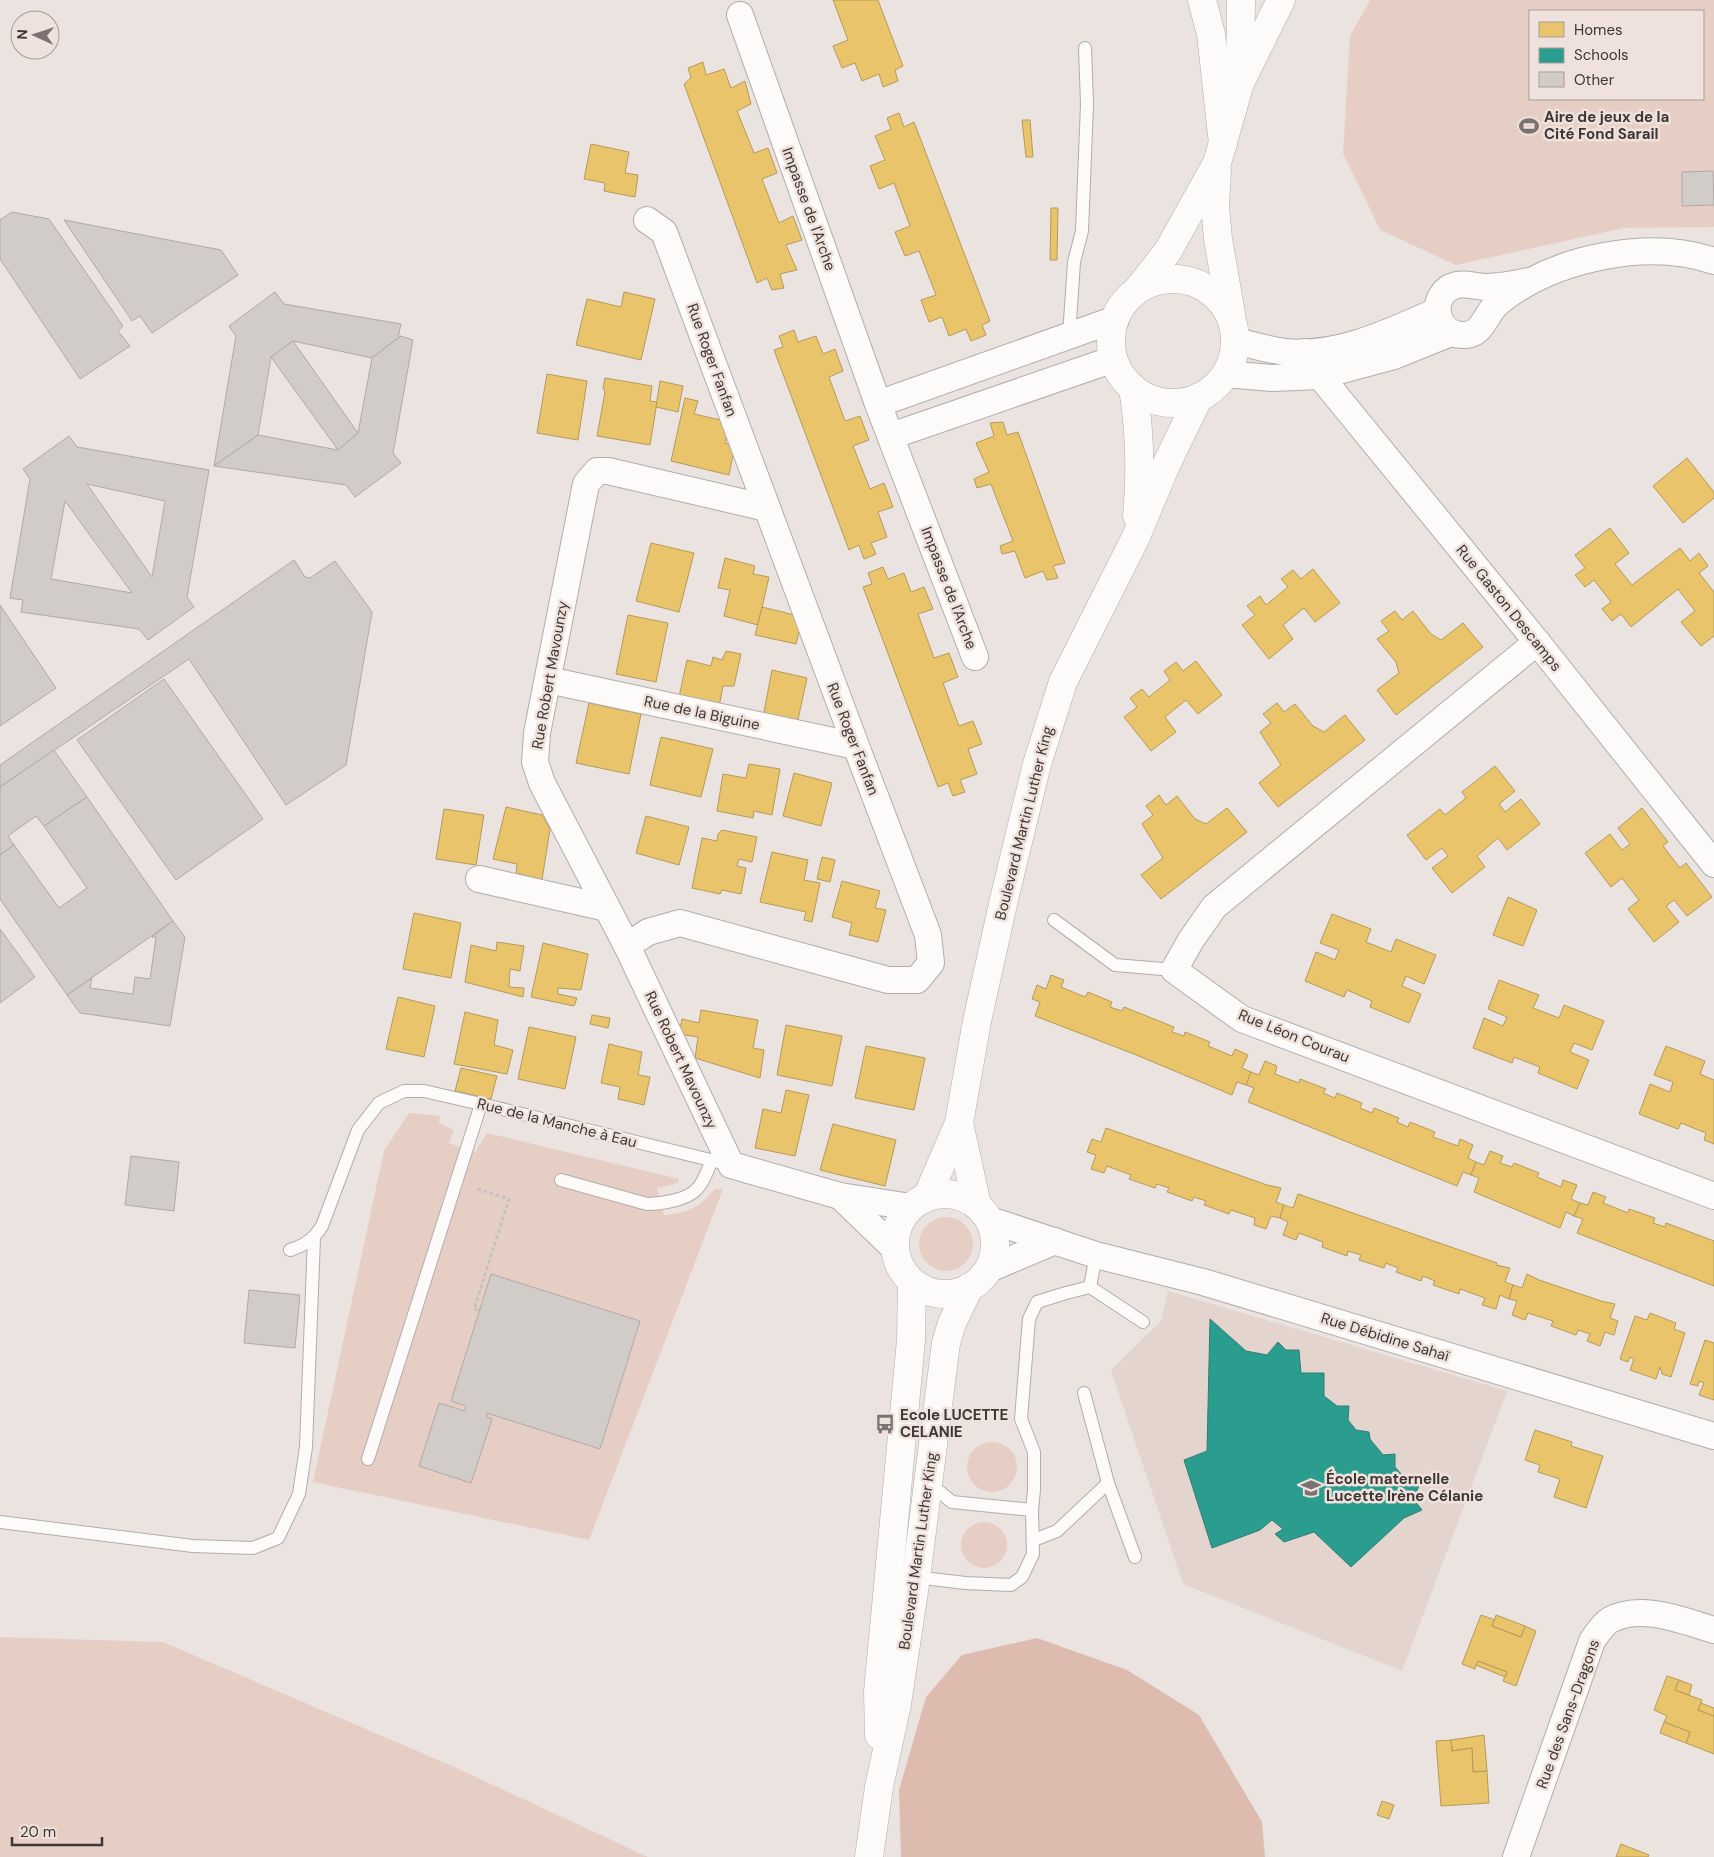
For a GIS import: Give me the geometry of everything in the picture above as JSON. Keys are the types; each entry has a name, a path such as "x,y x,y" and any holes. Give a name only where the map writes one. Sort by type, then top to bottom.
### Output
{"main road":[{"path":"1202,0 1211,34 1220,154 1215,206 1218,239 1234,331 1234,356 1226,374 1213,389 1191,401 1175,404 1158,402 1141,395 1127,383 1117,368 1111,351 1112,332 1118,312 1130,296 1147,284 1167,278 1188,280 1207,288 1222,302 1234,331"},
{"path":"1240,83 1241,0"},
{"path":"1138,290 1168,251 1220,154 1240,83 1281,0"},
{"name":"Boulevard Martin Luther King","path":"1133,388 1140,439 1140,487 1135,539"},
{"name":"Boulevard Martin Luther King","path":"919,1202 959,1123 976,1022 1004,895 1037,764 1063,682 1135,539 1166,465 1199,397"},
{"name":"Boulevard Martin Luther King","path":"959,1123 984,1212"},
{"path":"950,1194 966,1198 984,1212 996,1237 995,1253 989,1269 978,1283 964,1292 947,1295 930,1293 915,1285 903,1273 896,1258 895,1241 898,1225 906,1211 934,1195 950,1194"},
{"name":"Boulevard Martin Luther King","path":"879,1787 878,1692 911,1340 912,1282"},
{"name":"Boulevard Martin Luther King","path":"869,1857 879,1787 897,1704 916,1578 946,1343 952,1322 969,1288"}],"street":[{"name":"Impasse de l'Arche","path":"740,16 878,404 975,657"},
{"name":"Rue Roger Fanfan","path":"627,946 648,932 680,923 888,980 917,980 931,963 928,935 664,232 647,220"},
{"path":"1529,282 1488,287 1457,285 1445,292 1438,303 1444,322 1466,335 1476,332 1484,325 1488,316 1499,302 1529,282 1561,268 1603,257 1629,252 1679,252 1698,255 1714,261"},
{"path":"1470,285 1479,290 1485,297 1488,306 1488,316"},
{"path":"878,404 1116,319"},
{"path":"1234,331 1277,350 1304,352 1323,351 1444,322"},
{"path":"1226,374 1272,378 1320,376 1394,356 1444,322"},
{"path":"1059,378 1062,338"},
{"name":"Rue Gaston Descamps","path":"1304,352 1320,376 1714,864"},
{"path":"891,436 1114,359"},
{"name":"Rue Robert Mavounzy","path":"722,1163 627,946 542,783 535,762 537,733 586,484 597,471 608,471 767,508"},
{"path":"1174,970 1191,940 1214,907 1536,642"},
{"name":"Rue de la Biguine","path":"548,680 856,746"},
{"path":"479,880 606,908"},
{"name":"Rue Léon Courau","path":"1174,970 1242,1019 1714,1196"},
{"name":"Rue de la Manche à Eau","path":"722,1163 840,1196 919,1202"},
{"path":"840,1196 896,1250"},
{"name":"Rue Débidine Sahaï","path":"984,1212 1055,1241 1096,1255 1203,1282 1714,1436"},
{"path":"989,1269 1055,1241"},
{"name":"Rue des Sans-Dragons","path":"1516,1857 1592,1641 1602,1627 1609,1621 1619,1617 1631,1614 1649,1614 1668,1616 1714,1630"}],"lane":[{"path":"1062,338 1074,262 1082,231 1087,104 1085,48"},
{"path":"1054,920 1115,964 1174,970"},
{"name":"Rue de la Manche à Eau","path":"314,1238 322,1226 358,1130 379,1103 404,1091 424,1091 722,1163"},
{"path":"368,1459 481,1104"},
{"path":"561,1180 647,1204 660,1204 676,1200 697,1190 722,1163"},
{"path":"290,1250 303,1246 314,1238"},
{"path":"0,1522 193,1546 253,1548 278,1538 299,1494 306,1447 314,1238"},
{"path":"1090,1287 1096,1255"},
{"path":"893,1544 904,1564 916,1578 1012,1585 1022,1577 1034,1554 1032,1510 1034,1452 1021,1419 1029,1319 1037,1302 1066,1292 1090,1287 1143,1322"},
{"path":"1084,1393 1108,1482 1135,1557"},
{"path":"928,1482 952,1502 1032,1510"},
{"path":"1034,1540 1056,1531 1108,1482"}],"path":[{"path":"456,1183 509,1199 474,1309 480,1311"}],"shaded area":[{"name":"Aire de jeux de la Cité Fond Sarail","path":"1370,0 1714,0 1714,227 1624,228 1456,265 1380,230 1343,153 1350,36"},
{"path":"409,1113 440,1116 439,1123 454,1130 449,1143 475,1152 487,1133 679,1179 678,1183 657,1188 664,1215 693,1208 704,1201 715,1189 723,1189 589,1540 313,1482 384,1151"},
{"path":"946,1217 956,1219 965,1225 971,1234 973,1244 971,1254 965,1263 956,1269 946,1271 936,1269 927,1263 921,1254 919,1244 921,1234 927,1225 936,1219"},
{"name":"École maternelle Lucette Irène Célanie","path":"1168,1291 1507,1391 1402,1671 1183,1584 1111,1370 1161,1321"},
{"path":"992,1442 1001,1444 1012,1453 1017,1467 1015,1476 1006,1487 992,1492 983,1490 972,1481 967,1467 969,1458 978,1447"},
{"path":"979,1522 989,1522 1003,1532 1007,1545 1003,1558 997,1564 989,1568 979,1568 965,1558 961,1550 961,1540 971,1526"},
{"path":"0,1637 163,1642 450,1765 648,1857 0,1857"},
{"path":"1037,1638 1127,1670 1199,1715 1262,1822 1265,1857 901,1857 899,1790 926,1697 962,1655"}],"building: Homes":[{"path":"833,0 878,0 903,66 895,70 898,81 883,87 879,74 862,81 855,63 842,68 833,46 848,40"},
{"path":"703,62 706,75 724,69 731,88 745,81 751,104 737,111 754,153 768,148 777,173 762,179 779,223 793,216 802,240 786,245 797,270 780,274 784,288 772,290 767,278 757,283 684,84 691,78 688,68"},
{"path":"899,113 904,127 914,122 990,321 982,325 986,335 971,341 966,329 949,336 942,317 929,322 921,300 936,295 919,251 905,256 895,232 910,226 894,183 879,189 870,166 885,160 875,136 891,129 887,118"},
{"path":"1022,120 1030,120 1033,157 1026,157"},
{"path":"591,144 629,152 625,173 638,175 635,197 604,191 605,183 584,179"},
{"path":"1051,208 1058,208 1057,260 1050,260"},
{"path":"624,292 655,299 641,360 576,345 587,299 621,307"},
{"path":"794,330 798,342 816,336 823,354 835,349 843,371 829,377 845,421 860,416 869,440 853,446 870,489 884,483 893,507 878,512 887,537 871,543 876,554 864,559 859,545 849,550 774,350 783,347 779,336"},
{"path":"547,374 587,381 578,440 537,433"},
{"path":"605,378 652,386 650,401 657,402 650,445 597,436 605,392 603,388"},
{"path":"660,381 683,386 678,412 656,407"},
{"path":"685,398 698,401 694,414 730,422 725,443 735,445 729,475 671,461"},
{"path":"1003,422 1007,435 1018,432 1065,563 1053,566 1058,578 1047,580 1043,571 1025,578 1015,551 1002,554 1000,546 1013,541 991,484 977,488 974,479 989,472 976,443 994,436 990,423"},
{"path":"1687,458 1714,492 1714,498 1683,523 1653,486"},
{"path":"1610,528 1629,553 1615,564 1632,585 1680,548 1690,561 1699,553 1708,566 1699,573 1714,592 1714,636 1701,646 1681,622 1695,611 1678,589 1631,627 1621,614 1612,621 1602,609 1611,602 1594,580 1585,587 1575,575 1585,568 1575,555"},
{"path":"651,543 694,553 679,612 636,601"},
{"path":"725,558 755,566 753,574 769,577 758,625 724,616 730,590 718,588"},
{"path":"883,567 888,579 904,573 911,592 924,587 933,609 918,614 934,658 949,653 958,677 943,683 959,726 973,721 982,744 968,749 977,774 960,780 965,792 953,796 948,783 938,787 863,587 872,584 868,573"},
{"path":"1313,569 1340,603 1315,622 1304,608 1283,625 1293,639 1269,659 1242,625 1255,615 1247,606 1260,596 1266,605 1288,587 1281,579 1293,570 1301,579"},
{"path":"762,607 803,617 796,644 755,635"},
{"path":"1395,611 1402,620 1413,611 1431,634 1441,640 1463,623 1483,647 1396,715 1377,690 1399,673 1396,662 1377,639 1389,631 1381,621"},
{"path":"628,615 668,623 656,682 616,674"},
{"path":"726,651 741,654 734,686 723,686 719,707 679,697 687,660 711,666 713,657 722,660"},
{"path":"1196,661 1222,695 1198,714 1186,700 1165,717 1176,732 1151,751 1124,717 1137,707 1130,698 1142,689 1149,697 1170,680 1164,671 1176,662 1183,671"},
{"path":"772,670 807,678 797,724 763,717"},
{"path":"589,703 641,714 629,774 576,763"},
{"path":"1277,703 1284,712 1295,704 1313,726 1324,732 1345,715 1365,740 1278,807 1259,783 1281,765 1260,732 1271,723 1263,714"},
{"path":"661,737 713,749 701,797 650,785"},
{"path":"749,764 780,769 772,815 754,811 753,818 717,811 723,774 746,778"},
{"path":"1495,766 1515,791 1499,804 1505,812 1521,799 1540,824 1507,850 1498,838 1477,856 1485,867 1452,893 1432,868 1448,856 1442,848 1426,860 1407,835 1440,809 1445,815 1466,798 1462,792"},
{"path":"794,773 832,783 821,826 783,816"},
{"path":"1159,795 1166,805 1177,796 1195,819 1206,824 1227,808 1247,832 1161,899 1141,875 1163,858 1142,824 1153,815 1146,806"},
{"path":"506,807 542,815 550,829 542,880 516,873 517,864 493,859"},
{"path":"1642,808 1668,842 1663,846 1680,868 1686,863 1712,897 1687,916 1674,900 1666,906 1679,922 1654,942 1628,909 1639,900 1622,878 1611,887 1585,853 1610,834 1622,850 1630,844 1618,828"},
{"path":"444,809 484,815 476,865 436,859"},
{"path":"646,816 689,827 679,865 636,853"},
{"path":"722,830 757,837 752,862 739,859 737,866 746,868 741,894 722,890 720,894 692,888 702,838 717,841 718,834"},
{"path":"772,852 808,860 804,880 820,883 812,922 804,920 806,912 760,902"},
{"path":"822,857 835,860 830,882 817,879"},
{"path":"842,881 880,891 875,908 886,910 878,942 849,935 852,923 832,917"},
{"path":"1508,897 1537,910 1523,946 1493,935"},
{"path":"414,913 461,923 451,978 403,969"},
{"path":"1332,914 1371,929 1366,942 1391,952 1396,939 1436,955 1424,984 1406,976 1402,986 1421,994 1409,1023 1370,1007 1372,1001 1347,990 1344,997 1305,981 1316,952 1335,960 1339,950 1320,943"},
{"path":"497,942 524,946 520,971 510,969 509,987 524,988 523,997 465,982 471,945 496,951"},
{"path":"543,943 588,954 581,990 558,988 558,994 577,998 574,1006 531,997"},
{"path":"1051,975 1064,980 1061,987 1085,997 1088,992 1112,1002 1110,1007 1122,1011 1124,1007 1174,1027 1172,1032 1184,1036 1185,1032 1210,1042 1208,1046 1232,1056 1235,1049 1248,1055 1242,1068 1251,1072 1246,1085 1237,1082 1232,1095 1134,1054 1035,1016 1040,1002 1032,999 1037,985 1046,989"},
{"path":"1499,980 1539,995 1533,1008 1559,1018 1564,1005 1604,1021 1592,1050 1574,1043 1570,1052 1589,1060 1577,1089 1538,1073 1540,1067 1514,1057 1512,1063 1473,1048 1484,1018 1503,1026 1507,1017 1488,1009"},
{"path":"398,997 435,1006 424,1057 386,1049"},
{"path":"701,1010 758,1020 753,1048 764,1050 760,1078 695,1058 698,1037 679,1034 682,1019 699,1023"},
{"path":"465,1012 498,1020 494,1045 513,1050 507,1074 454,1064"},
{"path":"592,1015 610,1018 608,1028 590,1024"},
{"path":"786,1025 842,1036 832,1086 777,1075"},
{"path":"529,1027 576,1037 565,1089 518,1079"},
{"path":"609,1044 642,1052 638,1075 650,1077 644,1105 618,1099 620,1087 601,1083"},
{"path":"866,1046 925,1058 914,1110 855,1098"},
{"path":"1666,1046 1705,1061 1700,1074 1714,1080 1714,1144 1704,1140 1706,1133 1681,1123 1678,1129 1639,1114 1650,1084 1670,1092 1673,1082 1654,1075"},
{"path":"1265,1061 1277,1066 1275,1074 1299,1083 1300,1079 1326,1089 1323,1093 1335,1098 1337,1093 1362,1103 1360,1108 1372,1113 1374,1108 1399,1118 1397,1122 1408,1127 1410,1122 1435,1132 1433,1137 1458,1146 1460,1139 1473,1145 1468,1158 1476,1162 1471,1175 1463,1172 1457,1186 1248,1102 1254,1088 1246,1085 1251,1072 1259,1075"},
{"path":"461,1068 497,1076 491,1099 455,1091"},
{"path":"786,1090 809,1095 795,1156 755,1148 763,1109 781,1113"},
{"path":"833,1124 896,1140 885,1186 820,1170"},
{"path":"1106,1128 1267,1185 1281,1188 1276,1202 1284,1205 1280,1218 1271,1216 1266,1229 1254,1225 1255,1218 1231,1210 1229,1214 1204,1205 1206,1201 1194,1197 1192,1201 1167,1192 1169,1188 1157,1184 1155,1188 1129,1179 1131,1175 1107,1166 1104,1173 1091,1169 1096,1155 1087,1152 1092,1139 1101,1142"},
{"path":"1490,1151 1503,1156 1500,1163 1512,1167 1514,1163 1539,1173 1537,1177 1561,1187 1563,1180 1577,1185 1571,1199 1580,1203 1574,1216 1566,1212 1560,1228 1474,1192 1479,1178 1471,1175 1476,1162 1484,1165"},
{"path":"1593,1192 1606,1197 1603,1203 1628,1213 1629,1209 1655,1218 1653,1223 1665,1227 1666,1223 1714,1241 1714,1286 1577,1233 1583,1219 1574,1216 1580,1203 1588,1205"},
{"path":"1298,1194 1497,1263 1496,1265 1510,1268 1505,1282 1513,1285 1509,1299 1500,1295 1496,1309 1482,1305 1485,1298 1460,1289 1459,1294 1433,1285 1435,1281 1423,1276 1421,1281 1396,1272 1398,1268 1386,1263 1384,1268 1359,1260 1361,1255 1348,1251 1347,1256 1322,1247 1323,1242 1299,1233 1296,1240 1283,1235 1288,1222 1280,1218 1284,1205 1293,1208"},
{"path":"1527,1274 1539,1280 1615,1304 1610,1318 1618,1321 1614,1335 1605,1332 1600,1346 1587,1341 1590,1334 1578,1330 1576,1335 1551,1326 1553,1321 1528,1313 1525,1320 1512,1315 1517,1301 1509,1299 1513,1285 1522,1288"},
{"path":"1650,1313 1676,1323 1674,1329 1685,1333 1671,1377 1662,1374 1660,1367 1656,1379 1630,1370 1634,1359 1630,1357 1628,1362 1620,1359 1635,1316 1647,1320"},
{"path":"1705,1340 1714,1343 1714,1400 1699,1395 1704,1383 1699,1381 1698,1386 1690,1384"},
{"path":"1535,1430 1572,1442 1571,1446 1603,1456 1586,1508 1554,1497 1560,1479 1538,1472 1540,1465 1525,1460"},
{"path":"1481,1615 1495,1620 1492,1626 1521,1637 1525,1626 1536,1631 1516,1686 1503,1681 1507,1672 1478,1661 1475,1669 1462,1664"},
{"path":"1496,1615 1525,1626 1521,1637 1492,1626"},
{"path":"1478,1661 1507,1672 1505,1677 1476,1665"},
{"path":"1667,1676 1679,1680 1675,1690 1702,1700 1698,1710 1714,1716 1714,1754 1686,1743 1690,1732 1664,1722 1667,1716 1654,1710"},
{"path":"1679,1680 1692,1685 1689,1695 1675,1690"},
{"path":"1701,1703 1714,1708 1714,1716 1698,1710"},
{"path":"1664,1722 1690,1732 1686,1743 1660,1733"},
{"path":"1484,1735 1487,1771 1473,1772 1472,1748 1452,1751 1451,1740"},
{"path":"1451,1740 1452,1751 1472,1748 1473,1772 1487,1771 1489,1803 1441,1806 1436,1741"},
{"path":"1382,1801 1394,1805 1389,1819 1377,1815"},
{"path":"1621,1844 1649,1855 1648,1857 1616,1857"}],"building: Schools":[{"path":"1210,1319 1246,1351 1267,1355 1278,1342 1286,1350 1299,1350 1301,1373 1324,1373 1324,1396 1337,1406 1349,1406 1348,1420 1356,1430 1369,1432 1370,1439 1383,1455 1395,1454 1395,1467 1408,1482 1420,1482 1414,1500 1422,1510 1404,1518 1351,1567 1314,1532 1284,1542 1275,1534 1283,1529 1272,1520 1260,1530 1212,1548 1184,1460 1207,1451"}],"building: Other":[{"path":"1713,171 1714,205 1682,206 1682,172"},
{"path":"12,212 49,219 123,326 118,331 130,346 80,379 0,259 0,220"},
{"path":"64,220 221,250 238,275 152,333 140,316 132,321"},
{"path":"275,292 284,304 401,324 398,338 372,358 293,341 271,357 258,435 214,466 236,336 229,326"},
{"path":"401,336 413,340 393,453 401,463 355,497 346,485 214,466 258,435 338,450 358,433 372,358"},
{"path":"293,341 358,433 338,450 271,357"},
{"path":"69,436 77,447 209,470 187,597 194,607 148,640 139,629 21,612 23,600 10,598 30,479 23,469","holes":["87,484 165,501 152,577","65,501 132,593 51,579"]},
{"path":"294,560 305,577 310,578 335,561 372,612 346,765 286,805 189,659 0,787 0,765"},
{"path":"0,605 56,688 0,726"},
{"path":"164,679 263,819 176,880 77,740"},
{"path":"54,750 87,797 44,826 36,816 8,836 14,845 0,855 0,787"},
{"path":"87,797 173,921 67,995 0,899 0,855 14,845 59,908 87,888 44,826"},
{"path":"173,921 185,937 170,1026 80,1013 67,995 92,978 90,988 133,994 135,977 150,979 156,937 152,937"},
{"path":"0,929 35,977 0,1003"},
{"path":"131,1156 179,1162 174,1211 125,1205"},
{"path":"491,1274 640,1321 600,1449 487,1413 487,1417 492,1419 471,1483 419,1466 439,1403 465,1411 466,1406 451,1401"},
{"path":"249,1290 300,1295 295,1348 244,1343"}],"place":[{"name":"Aire de jeux de la Cité Fond Sarail","path":"1529,126"},
{"name":"Ecole LUCETTE CELANIE","path":"885,1424"},
{"name":"École maternelle Lucette Irène Célanie","path":"1311,1488"}]}
